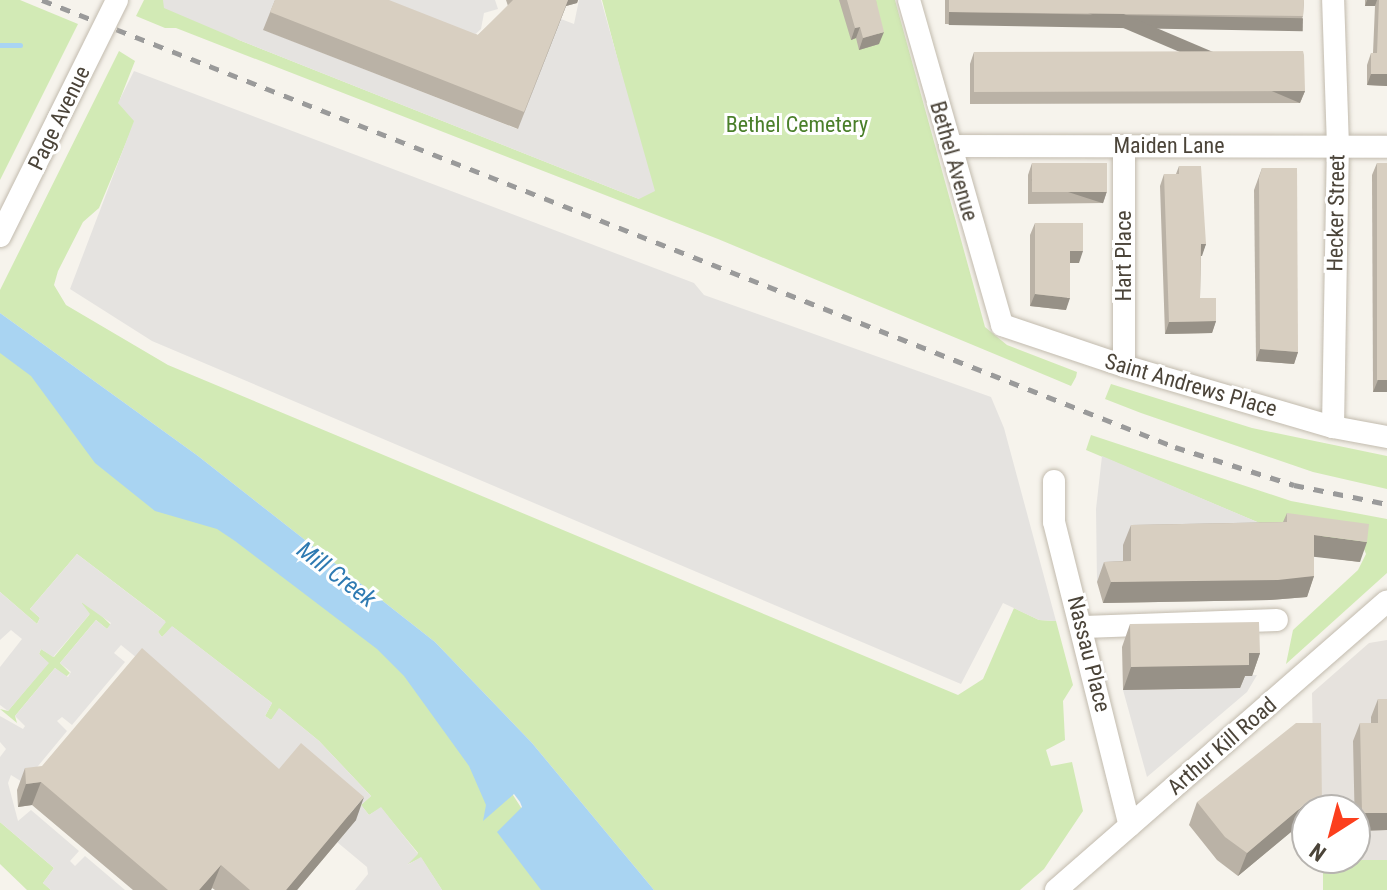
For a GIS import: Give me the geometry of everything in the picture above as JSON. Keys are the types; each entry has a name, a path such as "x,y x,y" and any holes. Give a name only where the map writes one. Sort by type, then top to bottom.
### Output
{"street":[{"name":"Page Avenue","path":"0,236 117,0"},
{"name":"Bethel Avenue","path":"909,0 999,321"},
{"name":"Hecker Street","path":"1333,0 1338,147 1333,427"},
{"name":"Maiden Lane","path":"950,146 1387,147"},
{"name":"Hart Place","path":"1124,146 1124,366"},
{"name":"Saint Andrews Place","path":"999,321 1124,366 1333,427 1387,437"},
{"name":"Nassau Place","path":"1054,481 1054,522 1084,627 1130,826"},
{"name":"Arthur Kill Road","path":"1056,890 1387,601"},
{"path":"1084,627 1277,620"},
{"path":"1364,622 1387,621"}],"shaded area":[{"path":"163,0 275,0 264,30 517,129 561,19 574,24 579,0 601,0 655,191 639,199 239,40 164,8"},
{"path":"352,0 495,0 498,9 484,13 481,29 469,40"},
{"path":"134,71 694,283 704,295 991,397 1004,428 1056,621 1039,620 1003,603 961,684 152,341 70,289 134,121 118,103"},
{"path":"1102,456 1269,527 1123,546 1124,581 1097,582 1096,509"},
{"path":"77,554 166,622 158,632 162,637 172,626 272,703 265,716 271,720 279,708 319,741 371,796 361,805 369,815 381,807 418,854 407,865 421,857 442,890 355,890 368,874 367,867 337,842 283,777 121,645 114,653 125,662 72,725 62,717 57,721 67,731 24,783 11,775 8,783 18,821 31,810 79,851 70,861 75,866 85,856 125,890 51,890 43,883 54,868 0,822 0,757 6,749 0,742 0,716 23,729 25,726 15,716 55,668 68,677 71,672 60,663 96,620 107,629 111,623 81,602 90,614 53,657 41,649 39,654 49,663 8,711 0,705 0,667 22,639 11,630 0,640 0,592 37,624 40,618 30,609"},
{"path":"1387,640 1387,860 1371,860 1371,794 1314,794 1312,693 1369,643"},
{"path":"1257,675 1247,692 1147,777 1123,690 1240,688 1240,676"}],"green space":[{"path":"0,0 20,0 78,24 0,180"},
{"name":"Bethel Cemetery","path":"144,0 163,0 239,40 639,199 636,130 602,0 895,0 985,327 1007,345 1077,372 1076,377 1071,386 718,239 176,28 165,28 136,16"},
{"path":"119,51 135,61 120,99 135,121 99,208 83,222 58,271 54,285 66,305 168,365 958,695 983,679 1014,608 1039,620 1056,621 1073,685 1063,701 1065,740 1046,750 1051,766 1072,762 1083,811 1044,869 1020,890 654,890 532,743 435,642 198,456 0,313 0,290"},
{"path":"0,346 365,627 495,767 574,890 442,890 421,858 406,865 418,853 381,808 369,815 361,805 371,796 319,741 280,709 271,720 265,716 272,703 173,627 162,637 158,632 165,621 77,554 30,609 40,618 37,624 0,592"},
{"path":"1111,384 1252,428 1387,456 1387,489 1313,472 1141,413 1105,399"},
{"path":"1091,435 1291,501 1387,519 1387,573 1286,664 1293,630 1358,570 1366,554 1362,544 1269,527 1086,450"},
{"path":"85,600 111,625 107,629 96,620 60,663 70,673 66,677 55,668 15,716 17,723 0,709 8,711 48,663 39,654 41,649 54,657 89,615 78,605"},
{"path":"0,822 54,868 43,883 51,890 27,890 0,864"},
{"path":"1371,860 1387,860 1387,890 1323,890 1323,874 1371,874"}],"water":[{"name":"Mill Creek","path":"0,313 198,456 435,642 532,743 654,890 541,890 497,832 522,807 520,802 514,794 483,821 486,805 469,766 404,676 377,649 235,541 217,529 155,511 95,463 31,376 0,353"}],"building":[{"path":"275,0 389,0 478,35 513,0 568,0 524,112 270,12"},
{"path":"847,0 876,0 884,32 863,38 860,27 855,28"},
{"path":"949,0 1304,0 1303,16 949,12"},
{"path":"1379,0 1387,0 1387,74 1371,74 1371,53 1377,53"},
{"path":"1303,51 1305,91 974,92 974,52"},
{"path":"1032,163 1107,163 1107,192 1032,192"},
{"path":"1377,163 1387,163 1387,380 1377,380"},
{"path":"1179,166 1201,166 1206,244 1201,244 1200,298 1216,298 1216,321 1169,322 1164,174 1179,174"},
{"path":"1262,168 1297,168 1298,352 1260,349 1259,178"},
{"path":"1035,223 1083,223 1083,251 1070,251 1070,298 1035,294"},
{"path":"1287,513 1369,524 1367,542 1314,535 1314,576 1278,580 1111,582 1104,562 1131,561 1131,525 1287,522"},
{"path":"1259,622 1260,653 1249,653 1249,665 1131,667 1130,624"},
{"path":"142,648 279,769 301,743 364,797 286,890 250,890 221,865 199,890 168,890 41,782 26,784 25,768 42,766"},
{"path":"1378,699 1387,699 1387,813 1371,813 1371,794 1362,794 1360,723 1378,723"},
{"path":"1296,723 1321,723 1322,794 1291,794 1291,816 1247,853 1225,837 1197,802"}],"waterway":[{"path":"0,45 20,45"}],"railway":[{"path":"42,0 1175,447 1294,485 1387,504"}]}
